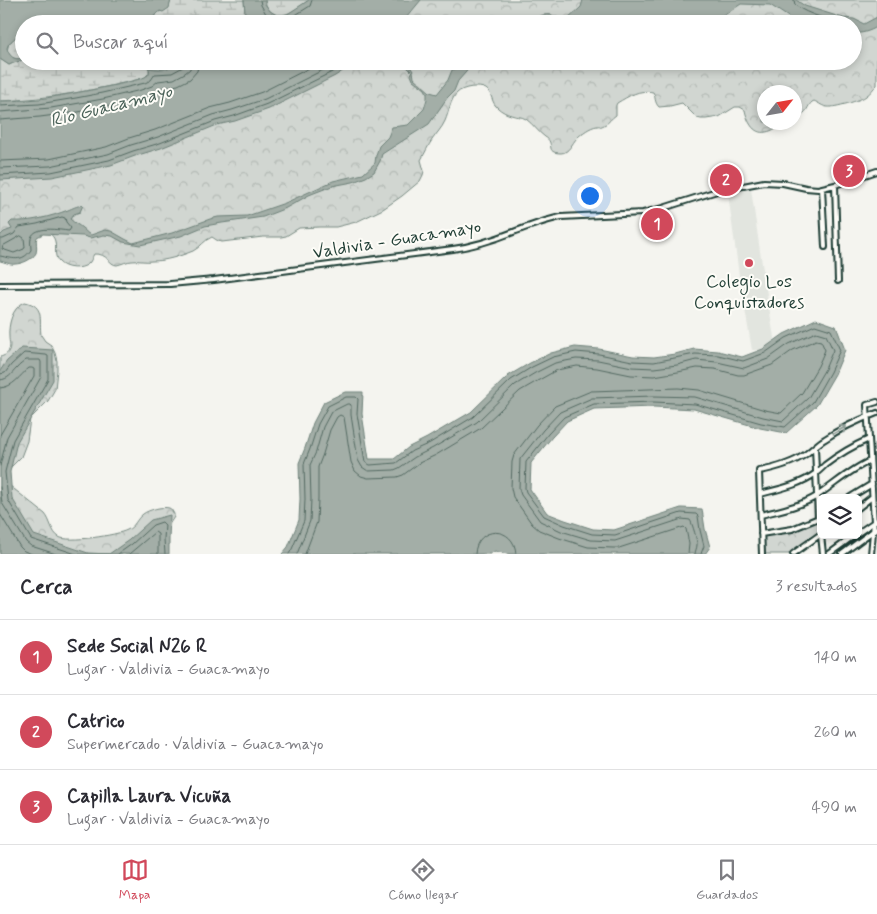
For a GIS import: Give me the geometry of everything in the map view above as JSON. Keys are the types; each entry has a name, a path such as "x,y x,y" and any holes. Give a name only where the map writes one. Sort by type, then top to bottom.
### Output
{"street":[{"name":"Valdivia - Guacamayo","path":"0,284 170,284 214,280 467,247 555,218 643,213 717,191 760,183 778,182 814,189 822,188 877,172"},
{"path":"835,185 838,281"},
{"path":"822,188 825,247"},
{"path":"871,554 876,521 872,497 867,405 877,402"},
{"path":"762,554 759,471 783,465 805,454 825,439 877,413"},
{"path":"760,494 792,485 816,473 841,454 869,439"},
{"path":"761,515 793,506 817,496 815,447"},
{"path":"820,494 877,456"},
{"path":"871,476 877,476"},
{"path":"856,494 872,484"},
{"path":"862,505 872,497"},
{"path":"761,534 792,529 817,519"},
{"path":"862,531 876,521"},
{"path":"842,554 875,529"},
{"path":"792,554 817,538"},
{"path":"821,539 823,554"},
{"path":"829,554 850,539"},
{"path":"871,554 877,551"}],"shaded area":[{"name":"Colegio Los Conquistadores","path":"751,189 776,350 752,350 739,275 728,194"}],"green space":[{"path":"171,0 244,0 245,13 243,15 155,15 169,6"},
{"path":"265,0 309,0 287,14 278,15 271,12"},
{"path":"417,0 877,0 877,85 863,98 842,105 824,106 814,101 802,114 802,85 757,85 757,130 773,130 766,132 761,132 754,129 747,118 745,110 740,107 735,107 719,117 701,119 697,118 682,103 659,107 653,92 639,92 617,103 616,115 601,126 586,130 564,153 556,153 551,150 548,139 526,119 513,116 499,109 486,89 479,87 467,88 455,96 444,124 421,160 424,171 420,181 383,209 356,222 336,227 299,228 281,237 263,237 222,242 212,237 193,251 173,258 157,261 130,261 117,265 102,255 94,254 90,262 85,266 77,268 65,266 57,258 53,237 43,230 0,253 0,176 323,70 862,70 862,15 404,15"},
{"path":"15,38 15,58 12,58 7,51 9,43"},
{"path":"0,59 9,65 15,63 15,70 149,70 149,73 144,78 90,90 54,96 0,101"},
{"path":"25,302 36,307 40,314 41,335 51,345 55,353 57,370 55,389 48,401 30,419 27,441 21,457 8,470 9,485 45,514 54,532 64,539 93,538 122,532 130,529 145,513 159,508 170,508 174,517 168,526 159,554 0,554 0,357 7,354 10,348 10,322 14,312"},
{"path":"817,521 817,535 790,554 764,554 763,536 791,531"}],"water":[{"path":"0,0 171,0 169,8 155,15 15,15 15,38 9,43 7,48 9,53 15,58 15,63 9,65 0,59"},
{"path":"244,0 265,0 265,4 270,11 276,15 243,15 245,13"},
{"path":"309,0 421,0 408,15 286,15"},
{"path":"583,0 796,0 805,6 834,15 785,15 770,5 741,4 724,15 572,15 581,7"},
{"path":"877,17 877,27 862,32 862,23 864,24"},
{"name":"Río Guacamayo","path":"149,70 344,70 269,109 217,125 161,148 111,165 52,177 0,180 0,101 39,99 97,89 142,78 149,73"},
{"path":"410,70 413,71 414,78 430,92 437,94 448,80 452,70 467,70 429,124 382,154 374,172 366,177 353,182 332,186 263,217 205,226 181,236 140,245 123,242 112,236 104,235 90,238 43,234 37,237 36,253 30,259 13,264 0,261 0,236 12,229 9,224 12,221 26,221 54,215 83,205 80,212 74,214 70,219 87,233 91,235 105,230 111,231 133,243 172,233 218,217 247,216 285,203 333,181 363,174 375,163 379,146 388,137 392,127 408,125 424,109 427,93 425,89 413,80"},
{"path":"816,319 836,326 845,350 835,374 817,405 786,433 760,428 694,409 654,407 594,409 567,421 531,463 530,489 547,513 593,529 614,530 681,508 702,509 710,547 705,554 507,554 495,551 490,554 282,554 288,547 299,520 299,463 313,423 324,402 345,392 363,392 362,414 369,459 394,459 409,447 471,412 508,376 551,353 575,347 599,349 633,356 654,357 694,349 718,351 742,357 763,349 784,334"},
{"path":"22,348 53,350 53,380 17,442 10,472 12,498 34,535 88,553 109,554 0,554 0,371 7,361"},
{"path":"170,515 169,554 109,554 129,540 151,520"}],"place":[{"name":"Capilla Laura Vicuña","path":"849,171"},
{"name":"Catrico","path":"726,180"},
{"name":"Sede Social N26 R","path":"657,224"},
{"name":"Colegio Los Conquistadores","path":"749,263"}]}
